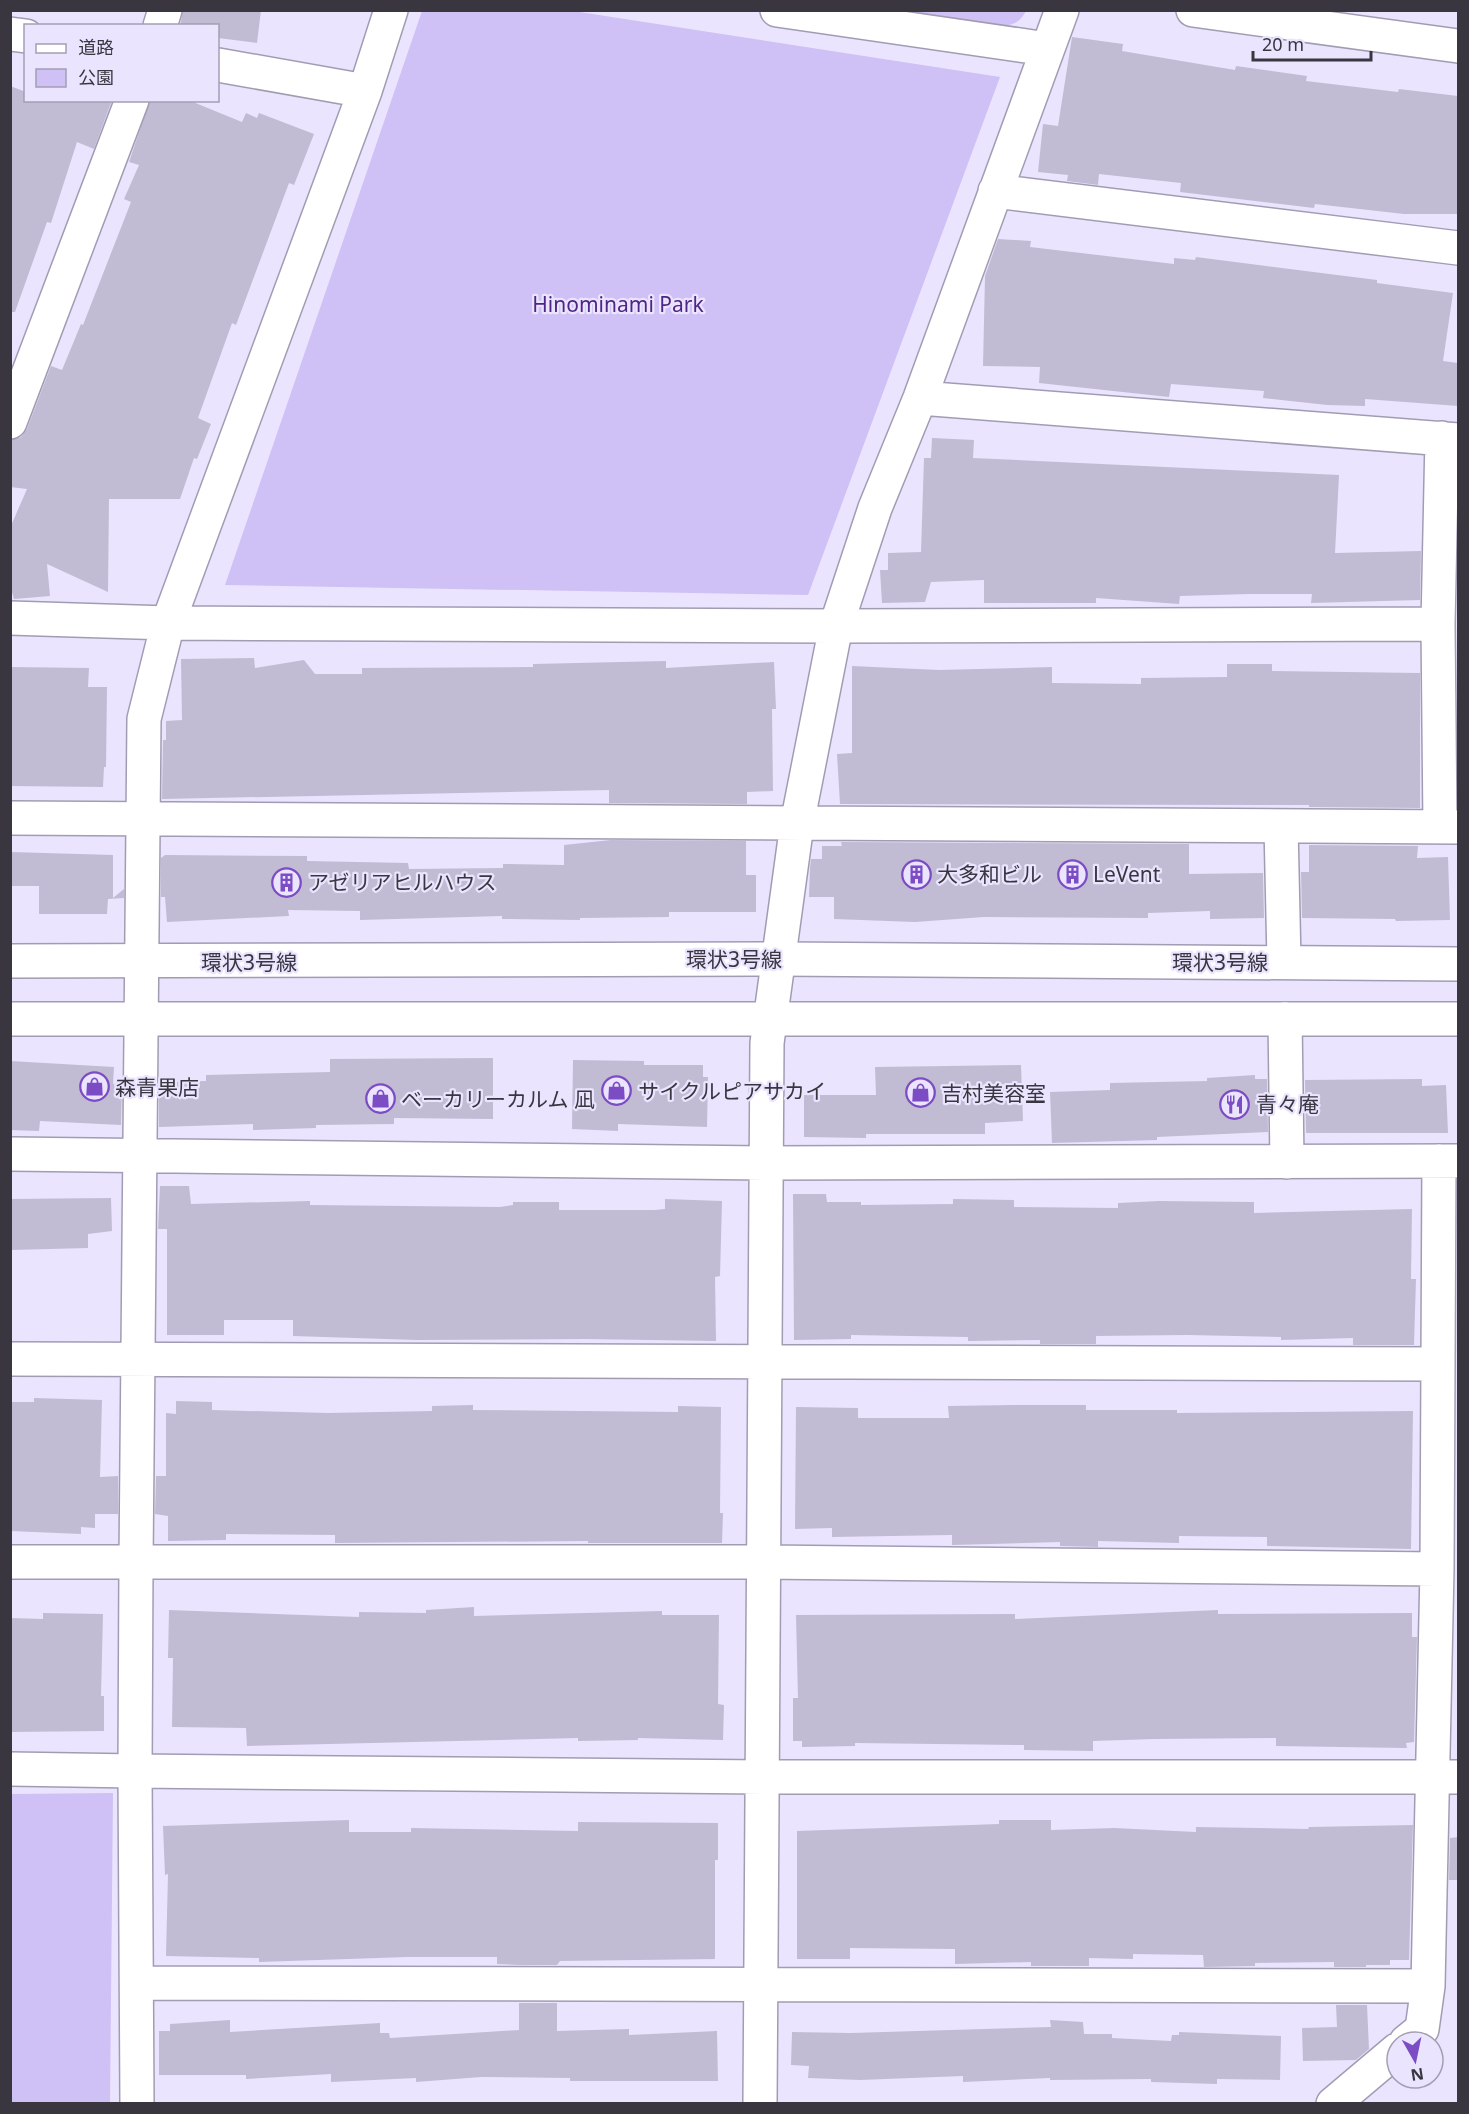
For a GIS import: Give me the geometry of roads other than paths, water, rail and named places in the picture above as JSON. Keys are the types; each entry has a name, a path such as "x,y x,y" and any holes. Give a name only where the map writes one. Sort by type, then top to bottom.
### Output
{"street":[{"path":"137,2103 136,1562 144,719 168,623 364,91 391,10"},
{"path":"777,10 1047,49"},
{"path":"760,2103 767,1043 797,824 836,626 875,508 920,398 1062,10"},
{"path":"1193,10 1458,46"},
{"path":"219,65 364,91"},
{"path":"10,422 131,102"},
{"path":"995,191 1458,248"},
{"path":"10,819 1449,827 1438,624 1450,439 920,398"},
{"path":"10,618 168,623 836,626 1438,624"},
{"path":"1281,826 1284,962"},
{"name":"環状3号線","path":"10,961 142,963 778,959 1458,964"},
{"path":"10,1019 142,1021 770,1018 1458,1019"},
{"path":"1285,1019 1287,1162"},
{"path":"10,1154 767,1163 1449,1161 1438,1364 1437,1569 1446,1777 1428,1986 1421,2030"},
{"path":"10,1359 1438,1364"},
{"path":"10,1562 763,1562 1437,1569"},
{"path":"10,1768 763,1777 1446,1777"},
{"path":"138,1983 1428,1986"},
{"path":"1333,2103 1385,2060"}],"place":[{"name":"大多和ビル","path":"916,874"},
{"name":"LeVent","path":"1072,874"},
{"name":"アゼリアヒルハウス","path":"287,882"},
{"name":"森青果店","path":"94,1087"},
{"name":"サイクルピアサカイ","path":"617,1091"},
{"name":"吉村美容室","path":"920,1093"},
{"name":"ベーカリーカルム 凪","path":"380,1099"},
{"name":"青々庵","path":"1235,1104"}],"park label":[{"name":"Hinominami Park","path":"618,304"}]}
